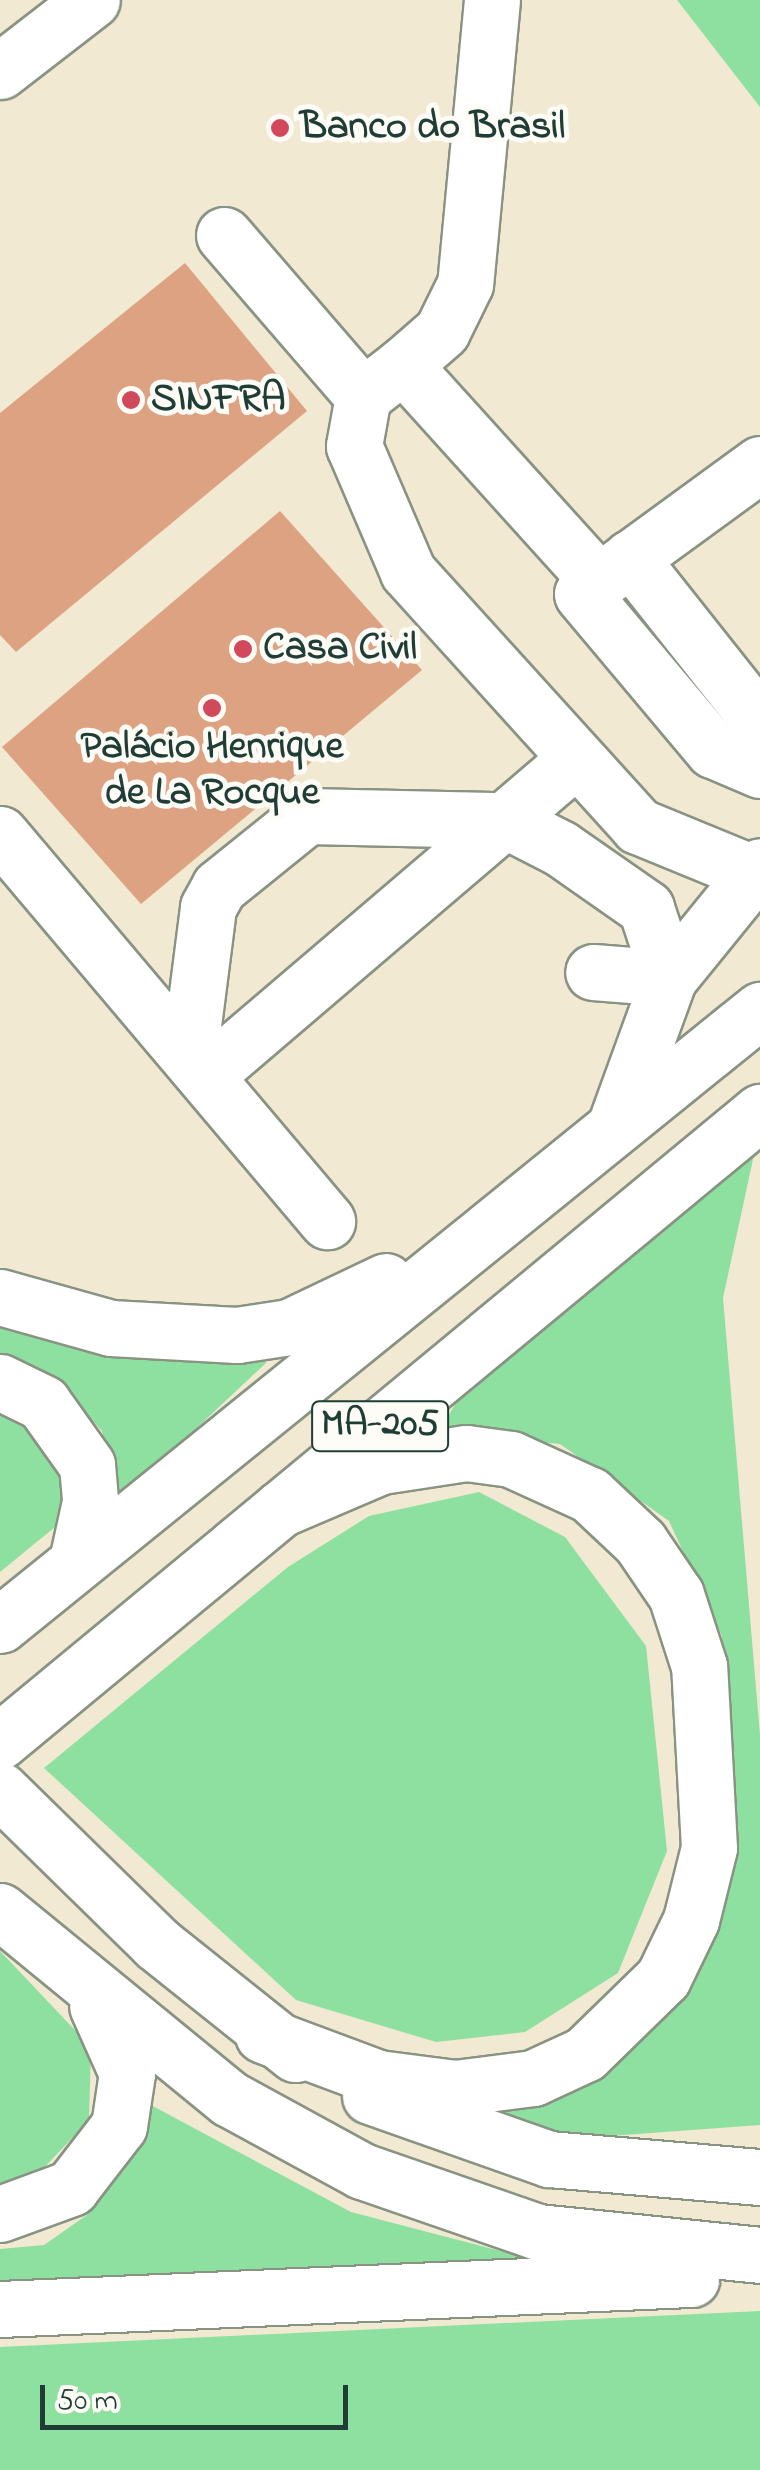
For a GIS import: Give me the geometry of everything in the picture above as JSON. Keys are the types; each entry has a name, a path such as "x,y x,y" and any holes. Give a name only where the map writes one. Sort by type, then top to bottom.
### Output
{"main road":[{"path":"0,71 92,0"},
{"path":"492,0 465,284 442,332 383,381 354,446 386,537 575,760 638,826 755,869 669,978 616,1126"},
{"path":"224,235 760,722"},
{"path":"604,578 760,464"},
{"path":"604,578 713,750 760,770"},
{"path":"198,1066 575,760"},
{"path":"198,1066 208,907 295,822 505,820 622,884 646,908 669,978"},
{"path":"0,834 327,1221"},
{"path":"593,972 669,978"},
{"name":"MA-205","path":"0,1626 760,1010"},
{"name":"MA-205","path":"0,1741 760,1112"},
{"path":"0,1297 179,1336 289,1327 516,1208"},
{"path":"0,1382 52,1411 87,1464 90,1502 77,1562"},
{"path":"262,2035 378,2078 455,2088 532,2078 585,2054 663,1978 691,1920 709,1848 699,1666 676,1595 640,1542 590,1496 511,1459 466,1452 381,1466 280,1510"},
{"path":"0,1790 47,1839 262,2035 388,2105 486,2142 604,2170 760,2177"},
{"path":"0,1910 80,1984 230,2099 419,2195 608,2245 760,2254"},
{"path":"0,2214 70,2188 119,2126 129,2087 123,2056 80,1984"},
{"path":"0,2309 760,2275"}],"green space":[{"path":"677,0 760,0 760,107"},
{"path":"760,1127 723,1298 760,1735 760,2125 583,2138 493,2121 494,2108 725,1897 722,1636 669,1521 560,1444 439,1433 496,1330"},
{"path":"0,1315 165,1360 267,1362 119,1501 102,1431 53,1377 0,1356"},
{"path":"0,1410 53,1424 82,1505 0,1572"},
{"path":"479,1492 565,1537 646,1646 667,1851 618,1973 525,2032 436,2042 296,2000 44,1768 288,1567 369,1516"},
{"path":"0,1951 91,2047 89,2120 25,2188 0,2189"},
{"path":"149,2104 351,2212 546,2263 0,2284 0,2249 44,2245 87,2215 125,2169"},
{"path":"760,2311 760,2470 0,2470 0,2347"}],"building":[{"path":"185,263 307,411 16,652 0,635 0,413"},
{"name":"Palácio Henrique de La Rocque","path":"280,511 422,670 141,904 2,747"}],"place":[{"name":"Banco do Brasil","path":"280,128"},
{"name":"SINFRA","path":"131,400"},
{"name":"Casa Civil","path":"243,649"},
{"name":"Palácio Henrique de La Rocque","path":"212,708"}]}
